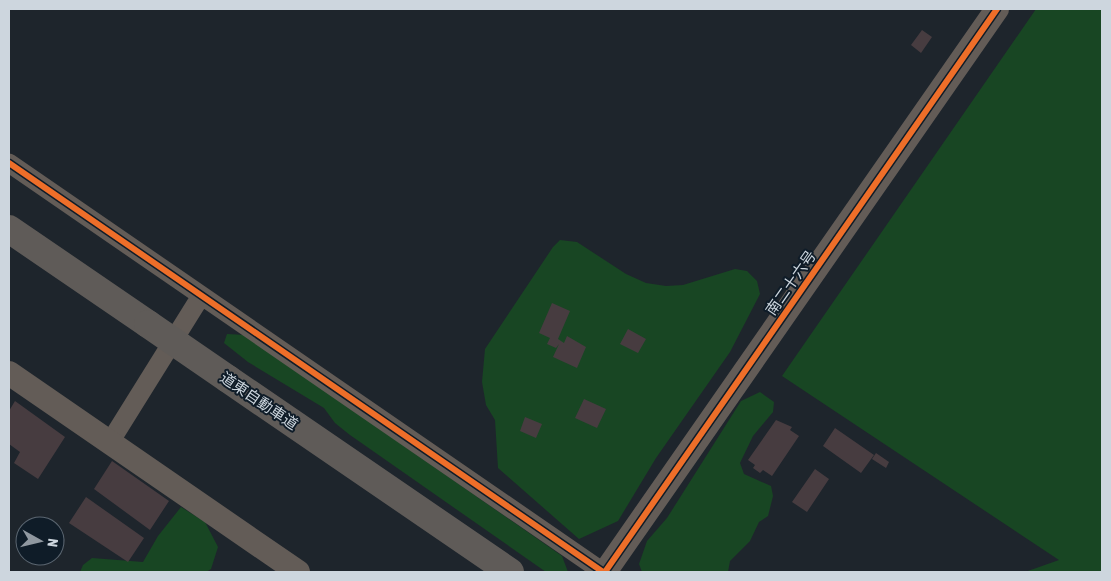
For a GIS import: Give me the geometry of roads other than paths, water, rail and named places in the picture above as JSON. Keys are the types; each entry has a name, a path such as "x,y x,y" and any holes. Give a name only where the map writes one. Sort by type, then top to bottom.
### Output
{"highway":[{"name":"道東自動車道","path":"9,229 510,572"}],"street":[{"name":"南二十六号","path":"604,572 998,9"},
{"path":"9,164 604,572"},
{"path":"110,442 201,296"},
{"path":"9,373 298,572"}]}
